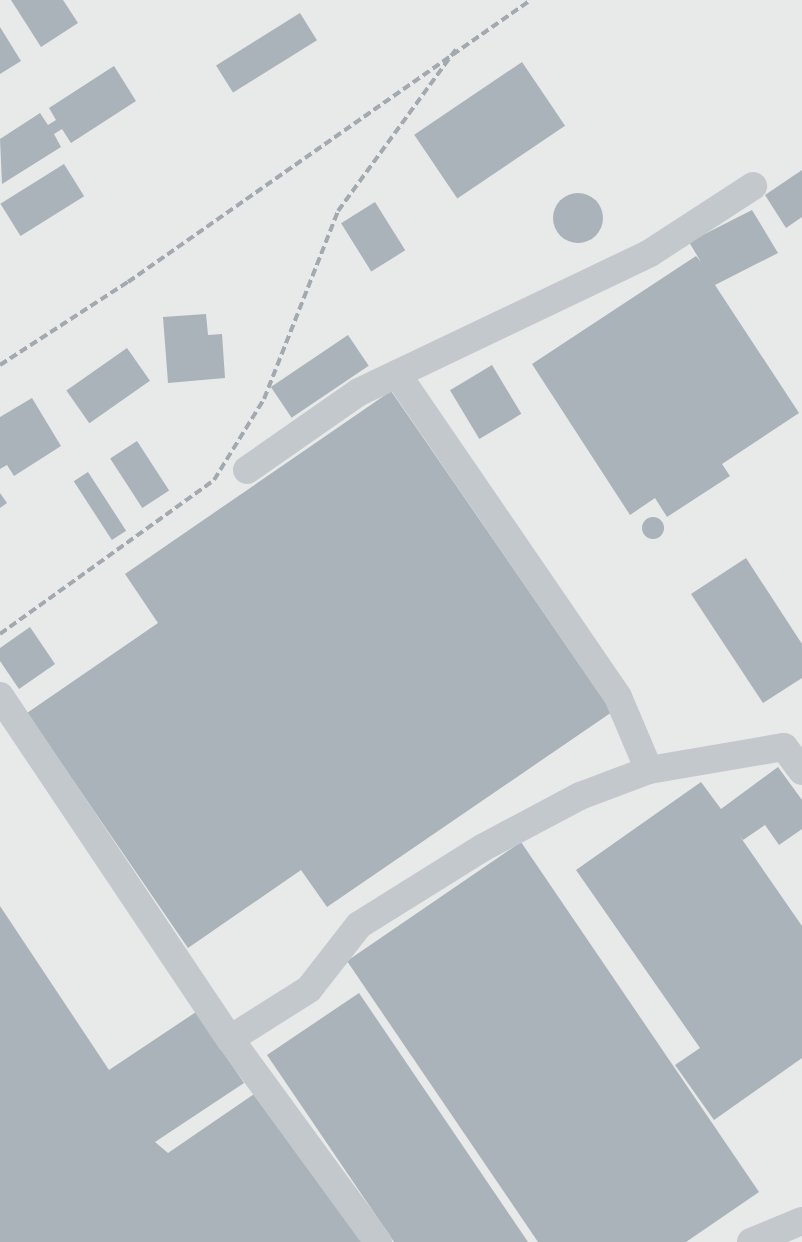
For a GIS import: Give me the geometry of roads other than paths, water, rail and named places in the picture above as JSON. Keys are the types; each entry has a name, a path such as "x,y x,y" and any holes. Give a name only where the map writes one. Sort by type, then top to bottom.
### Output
{"lane":[{"path":"247,470 359,392 650,253 753,186"},
{"path":"397,374 618,698 649,770"},
{"path":"0,696 230,1039 378,1242"},
{"path":"230,1039 309,989 359,926 484,847 580,796 649,770 784,747 802,771"},
{"path":"751,1242 802,1221"}],"railway":[{"path":"0,365 128,282 530,0"},
{"path":"0,634 214,480 264,399 338,211 456,49"}]}
